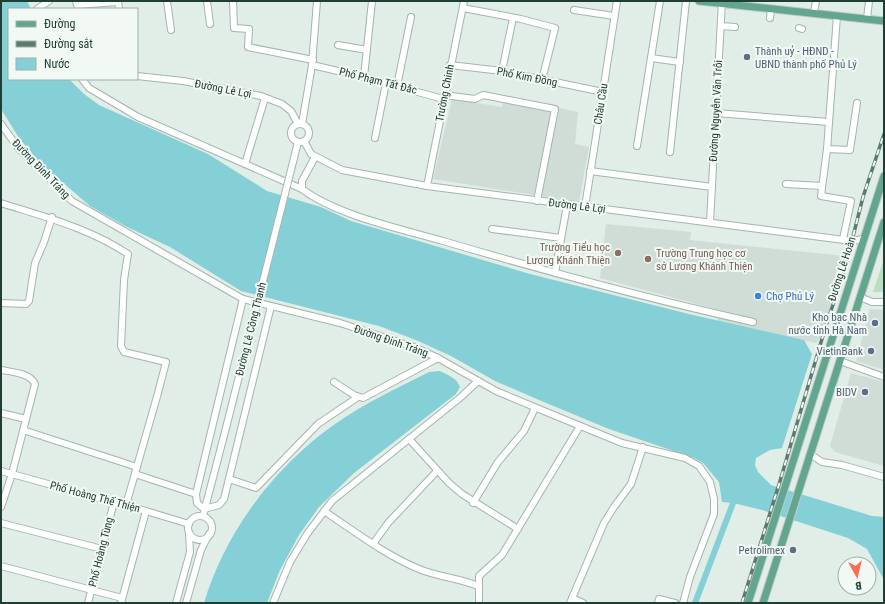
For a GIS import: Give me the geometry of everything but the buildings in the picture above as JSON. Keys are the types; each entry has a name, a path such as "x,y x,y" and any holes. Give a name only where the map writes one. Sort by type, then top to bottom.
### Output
{"main road":[{"path":"700,1 722,2 771,9 884,21"},
{"name":"Đường Lê Hoàn","path":"748,603 884,176"},
{"path":"763,603 884,222"},
{"path":"863,239 877,243"},
{"path":"796,450 810,454"}],"street":[{"path":"38,8 49,1"},
{"path":"76,1 77,5 118,1"},
{"path":"167,1 171,30"},
{"path":"207,1 210,24"},
{"name":"Phố Phạm Tất Đắc","path":"233,1 234,28 248,29 248,47 312,62 397,86 444,97 475,99 483,95 555,109 537,201"},
{"path":"300,124 312,62 317,1"},
{"path":"364,77 372,1"},
{"name":"Trường Chinh","path":"427,186 464,1"},
{"name":"Châu Cầu","path":"585,207 617,1"},
{"path":"637,146 660,1"},
{"path":"670,152 686,1"},
{"path":"814,14 816,1"},
{"path":"867,19 869,1"},
{"name":"Đường Nguyễn Văn Trỗi","path":"710,222 722,2"},
{"path":"463,8 555,28 542,80"},
{"path":"770,18 771,9"},
{"path":"574,10 614,16"},
{"path":"837,16 827,148 820,196 850,201 843,239"},
{"path":"397,86 411,17"},
{"path":"502,71 513,18"},
{"path":"721,26 735,27"},
{"path":"338,45 367,50"},
{"path":"651,58 680,62"},
{"name":"Phố Kim Đồng","path":"450,65 502,71 603,92"},
{"name":"Đường Lê Lợi","path":"138,76 183,81 265,98 282,104 291,111 300,124"},
{"path":"83,80 89,88 138,117 302,189 314,197 366,219 555,273 753,322"},
{"path":"375,138 386,83"},
{"path":"245,164 265,98"},
{"path":"827,148 850,150 857,103"},
{"path":"716,113 829,122"},
{"path":"300,124 306,126 309,131 308,137 301,141 293,139 291,133 293,127 300,124"},
{"name":"Đường Đinh Tráng","path":"2,130 40,172 72,201 243,299 340,323 414,347 438,358 496,391 535,408 622,443 685,458 699,466 710,482 714,498 714,514 690,577 683,603"},
{"name":"Đường Lê Lợi","path":"301,141 315,157 342,170 427,186 852,241 863,239"},
{"name":"Đường Lê Công Thanh","path":"203,516 292,166 301,141"},
{"path":"302,189 302,181 315,157"},
{"path":"590,171 712,187"},
{"path":"786,184 822,186"},
{"path":"1,203 52,218 88,231 128,254 124,280 121,346 124,352 166,362 126,505"},
{"path":"555,273 568,205"},
{"path":"1,303 26,304 29,301 35,263 52,218"},
{"path":"492,229 561,238"},
{"path":"860,298 872,302 884,302"},
{"path":"243,299 196,494 197,503 204,509 220,505 224,499 271,306"},
{"path":"230,479 256,488 318,424 335,411 358,398 367,396 438,358"},
{"path":"840,361 884,377"},
{"path":"1,370 26,376 34,382 12,474 1,507"},
{"path":"273,603 290,562 307,534 332,501 478,381"},
{"path":"334,382 358,398"},
{"path":"473,502 498,462 524,431 535,408"},
{"path":"1,412 26,419"},
{"path":"479,603 478,576 500,558 580,426"},
{"path":"23,430 136,470 196,494"},
{"path":"409,439 449,483 473,502 518,529"},
{"path":"583,603 571,600 604,523 631,484 643,447"},
{"path":"810,454 822,462 842,465 884,477"},
{"path":"373,544 388,523 438,471"},
{"name":"Phố Hoàng Thế Thiện","path":"1,472 126,505 189,524"},
{"name":"Phố Hoàng Tùng","path":"88,603 114,502"},
{"path":"1,566 122,600 146,511"},
{"path":"324,511 373,544 419,569 464,580 478,586"},
{"path":"176,603 190,552 189,524 196,517 203,516 211,523 210,534 201,550 186,603"},
{"path":"1,523 102,550"},
{"path":"190,533 199,539 207,537 210,534"},
{"path":"658,603 659,599 675,603"}],"shaded area":[{"path":"504,95 578,112 575,144 589,147 579,202 433,179 452,99 502,107"},
{"name":"Chợ Phủ Lý","path":"606,224 691,232 690,240 845,256 821,337 816,343 717,321 719,310 600,278"},
{"path":"870,309 884,310 884,370 856,361"},
{"path":"851,373 884,382 884,466 835,452 830,446"}],"green space":[{"path":"884,259 884,292 873,292"}],"water":[{"path":"1,1 27,1 30,8 8,8 8,80 70,80 84,94 99,105 208,154 267,191 321,207 351,221 530,274 689,314 804,340 812,354 782,448 770,450 756,458 755,465 758,472 771,485 872,516 884,517 884,580 877,567 877,556 871,556 867,549 848,538 762,510 722,502 719,482 703,463 694,458 609,429 539,400 495,381 451,356 416,340 379,326 241,291 170,247 125,226 90,206 40,163 19,138 1,109"},
{"path":"440,371 457,381 460,387 456,394 354,473 319,507 299,535 280,570 267,603 204,603 213,577 239,526 273,480 292,460 335,424 358,409 429,372"}],"waterway":[{"path":"695,603 733,503 738,498"}],"railway":[{"path":"742,603 827,322 843,276 863,197 884,134"}],"place":[{"name":"Thành uỷ - HĐND - UBND thành phố Phủ Lý","path":"747,57"},
{"name":"Trường Tiểu học Lương Khánh Thiện","path":"618,253"},
{"name":"Trường Trung học cơ sở Lương Khánh Thiện","path":"648,259"},
{"name":"Chợ Phủ Lý","path":"758,296"},
{"name":"Kho bạc Nhà nước tỉnh Hà Nam","path":"875,323"},
{"name":"VietinBank","path":"871,351"},
{"name":"BIDV","path":"865,392"},
{"name":"Petrolimex","path":"793,550"}]}
